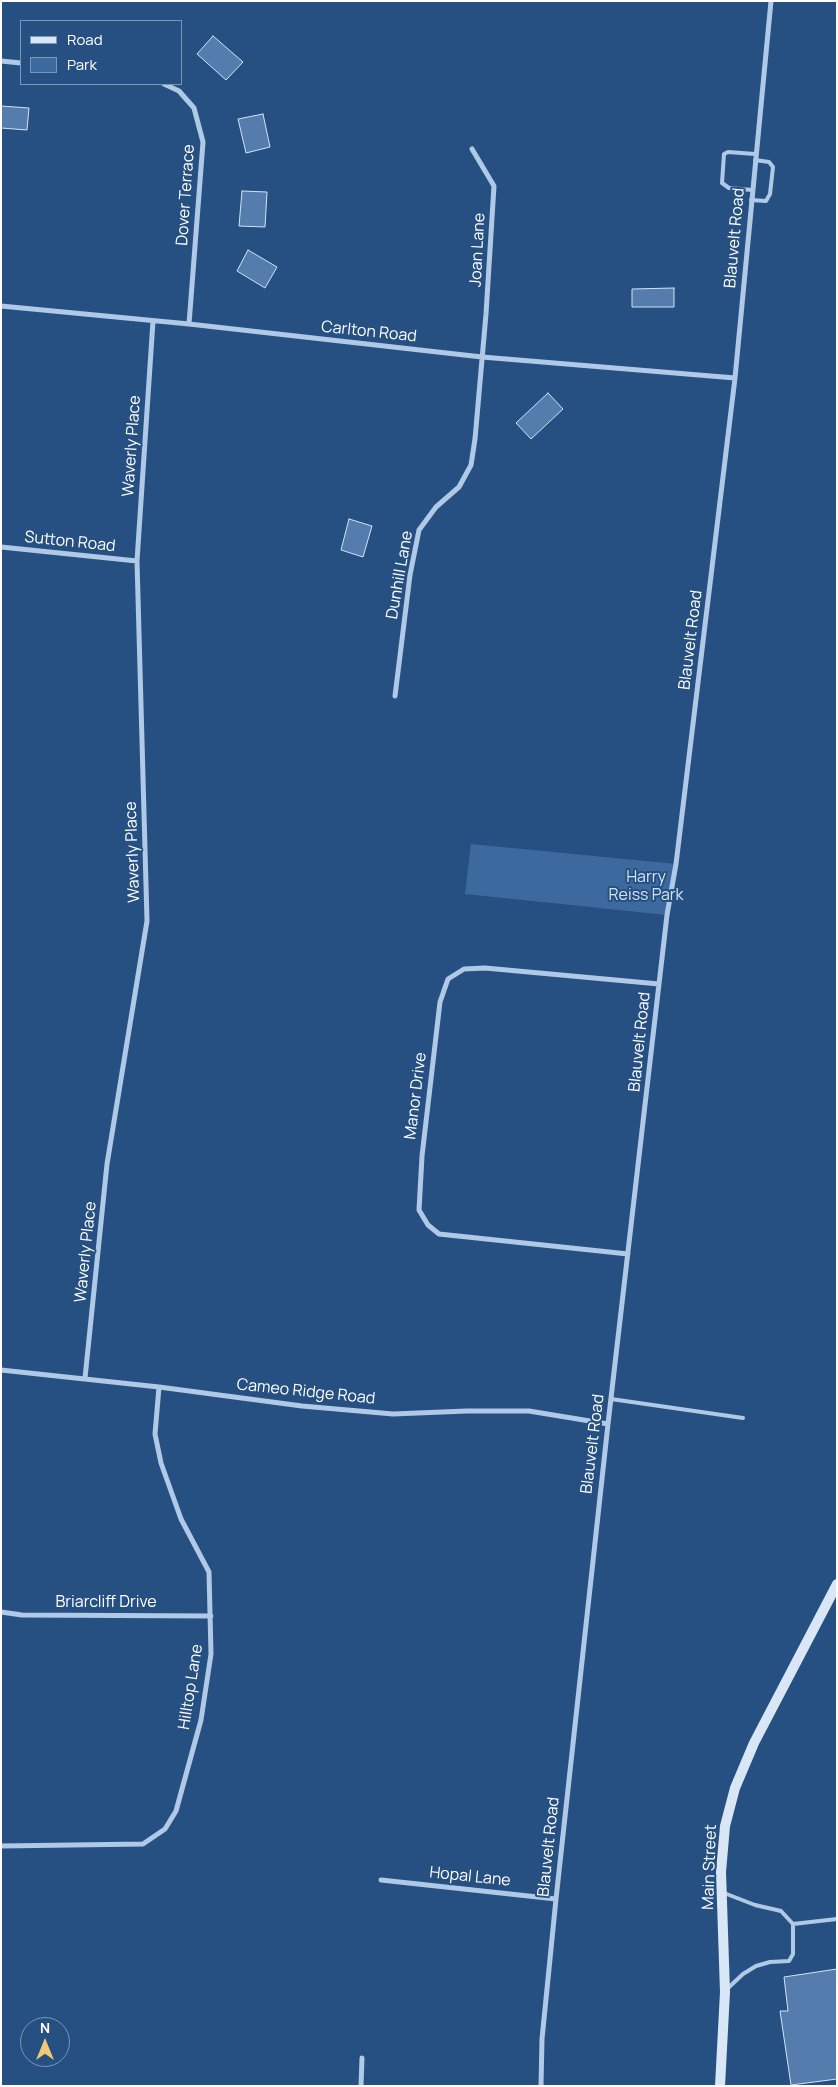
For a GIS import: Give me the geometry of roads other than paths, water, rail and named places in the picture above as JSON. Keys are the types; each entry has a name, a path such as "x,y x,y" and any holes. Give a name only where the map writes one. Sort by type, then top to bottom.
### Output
{"main road":[{"name":"Main Street","path":"720,2086 725,1992 721,1872 725,1826 734,1788 754,1743 837,1584"}],"street":[{"name":"Blauvelt Road","path":"541,2086 542,2040 556,1899 608,1424 667,915 676,864 735,378 771,1"},
{"path":"1,61 20,63"},
{"name":"Dover Terrace","path":"166,85 178,91 194,108 203,142 189,324"},
{"name":"Joan Lane","path":"472,149 494,186 482,357"},
{"name":"Carlton Road","path":"1,306 189,324 482,357 735,378"},
{"name":"Waverly Place","path":"85,1378 107,1164 147,921 136,561 153,321"},
{"name":"Dunhill Lane","path":"395,696 410,575 419,530 436,507 459,487 471,465 482,357"},
{"name":"Sutton Road","path":"1,548 136,561"},
{"name":"Manor Drive","path":"628,1254 439,1234 428,1225 419,1210 422,1156 440,1002 448,979 464,969 485,968 659,984"},
{"name":"Cameo Ridge Road","path":"1,1370 160,1386 302,1406 393,1414 467,1410 529,1410 608,1424"},
{"name":"Hilltop Lane","path":"1,1846 143,1844 165,1829 176,1811 201,1720 211,1654 211,1616 209,1572 181,1519 161,1463 155,1434 160,1386"},
{"name":"Briarcliff Drive","path":"1,1612 22,1615 211,1616"},
{"name":"Hopal Lane","path":"381,1880 556,1899"},
{"path":"361,2086 362,2058"}],"lane":[{"path":"751,200 766,201 770,194 773,167 769,162 755,157 728,152 724,154 722,183 729,188 752,190"},
{"path":"611,1399 743,1418"},
{"path":"722,1893 755,1906 781,1911 793,1924 793,1954 789,1961 770,1962 756,1966 743,1974 725,1992"},
{"path":"793,1924 837,1919"}],"park label":[{"name":"Harry Reiss Park","path":"646,887"}]}
